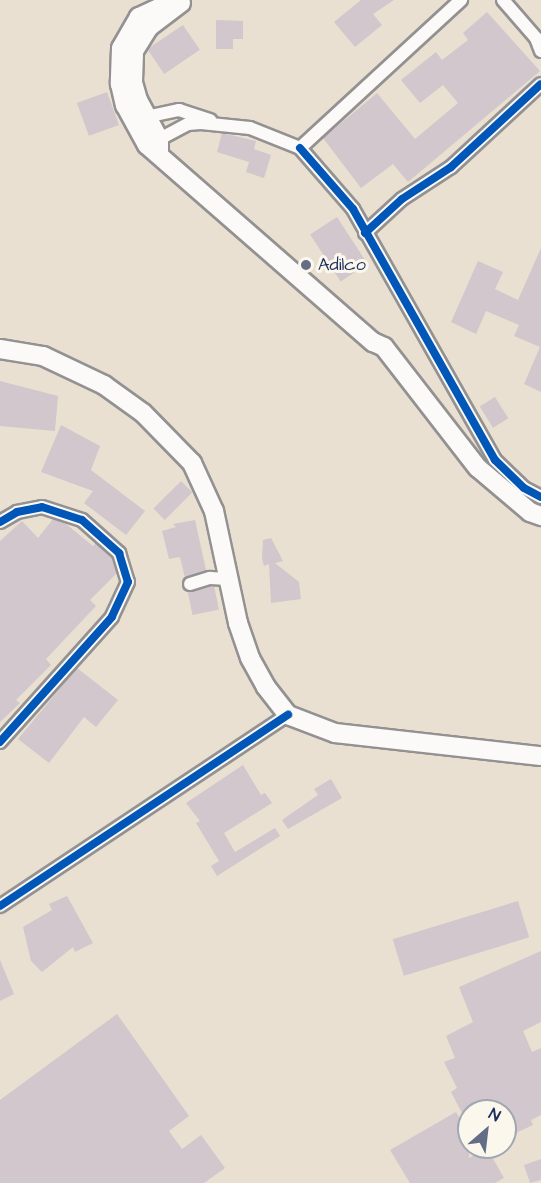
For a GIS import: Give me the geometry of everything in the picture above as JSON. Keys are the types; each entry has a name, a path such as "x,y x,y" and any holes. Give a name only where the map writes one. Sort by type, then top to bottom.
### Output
{"main road":[{"path":"176,0 139,17 121,48 120,84 155,145 373,342 376,352 473,477 534,519"},
{"path":"140,119 133,82 134,51 149,27 184,0"},
{"path":"0,349 43,356 104,385 142,413 192,463 214,511 228,579 250,658 266,687 288,716 335,733 541,756"}],"street":[{"path":"300,148 461,0"},
{"path":"503,0 536,38 541,51"},
{"path":"365,232 402,199 451,167 541,84"},
{"path":"140,119 179,110 220,124"},
{"path":"155,145 188,124 220,124 250,128 300,148 337,187 495,460 524,488 541,497"},
{"path":"0,522 17,512 42,507 82,520 119,553 128,572 128,582 112,617 0,742"},
{"path":"190,584 210,578 228,579"},
{"path":"0,906 288,716"}],"building":[{"path":"361,0 394,0 373,14 382,25 355,47 334,22"},
{"path":"487,12 540,71 408,182 393,164 361,188 323,138 377,93 415,139 458,103 443,85 420,103 401,80 436,52 442,60 468,40 463,33"},
{"path":"216,20 243,21 243,39 233,39 233,49 216,49"},
{"path":"183,25 200,50 164,74 147,49"},
{"path":"107,92 119,125 89,136 77,103"},
{"path":"222,133 256,141 254,149 271,155 264,178 246,172 249,162 217,152"},
{"path":"337,217 367,264 341,281 310,234"},
{"path":"541,248 541,392 524,384 540,347 514,336 519,325 486,311 476,334 451,322 478,261 503,272 495,289 518,300"},
{"path":"0,381 58,396 55,431 0,426"},
{"path":"495,397 508,418 493,428 480,407"},
{"path":"61,425 100,446 91,470 145,511 126,535 84,503 93,491 41,472"},
{"path":"181,481 192,492 165,520 153,509"},
{"path":"53,519 66,524 93,546 96,543 112,559 117,573 90,600 96,606 46,659 51,665 16,700 20,703 0,722 0,541 22,521 38,538"},
{"path":"195,520 206,570 185,578 180,557 169,559 162,531 176,527 173,524"},
{"path":"271,538 283,561 275,563 299,582 301,599 271,603 269,564 264,566 262,559 263,540"},
{"path":"214,586 219,609 193,615 188,592"},
{"path":"77,668 118,700 96,727 84,717 49,763 18,739"},
{"path":"243,765 261,795 265,793 272,803 224,833 235,852 275,828 280,836 217,876 211,866 219,861 196,823 200,821 186,803"},
{"path":"331,779 342,798 288,829 282,820 318,795 314,789"},
{"path":"67,896 93,943 75,952 73,947 42,972 31,961 23,927 52,910 49,904"},
{"path":"518,901 529,937 404,976 393,939"},
{"path":"541,951 541,1022 523,1031 532,1052 541,1048 541,1115 531,1120 533,1125 517,1132 517,1099 457,1099 457,1104 451,1092 457,1088 444,1062 455,1058 446,1036 473,1022 459,987"},
{"path":"0,960 14,994 0,1001"},
{"path":"117,1014 189,1116 169,1131 182,1149 201,1135 225,1168 204,1183 0,1183 0,1100"},
{"path":"456,1112 457,1159 493,1159 504,1178 495,1183 410,1183 390,1150"},
{"path":"541,1159 541,1180 530,1183 524,1165"}],"cycle path":[{"path":"365,233 402,199 451,167 541,84"},
{"path":"300,148 353,209 495,460 524,488 541,497"},
{"path":"0,522 17,512 42,507 82,520 119,553 128,582 112,617 0,742"},
{"path":"0,906 288,715"}],"place":[{"name":"Adilco","path":"306,265"}]}
